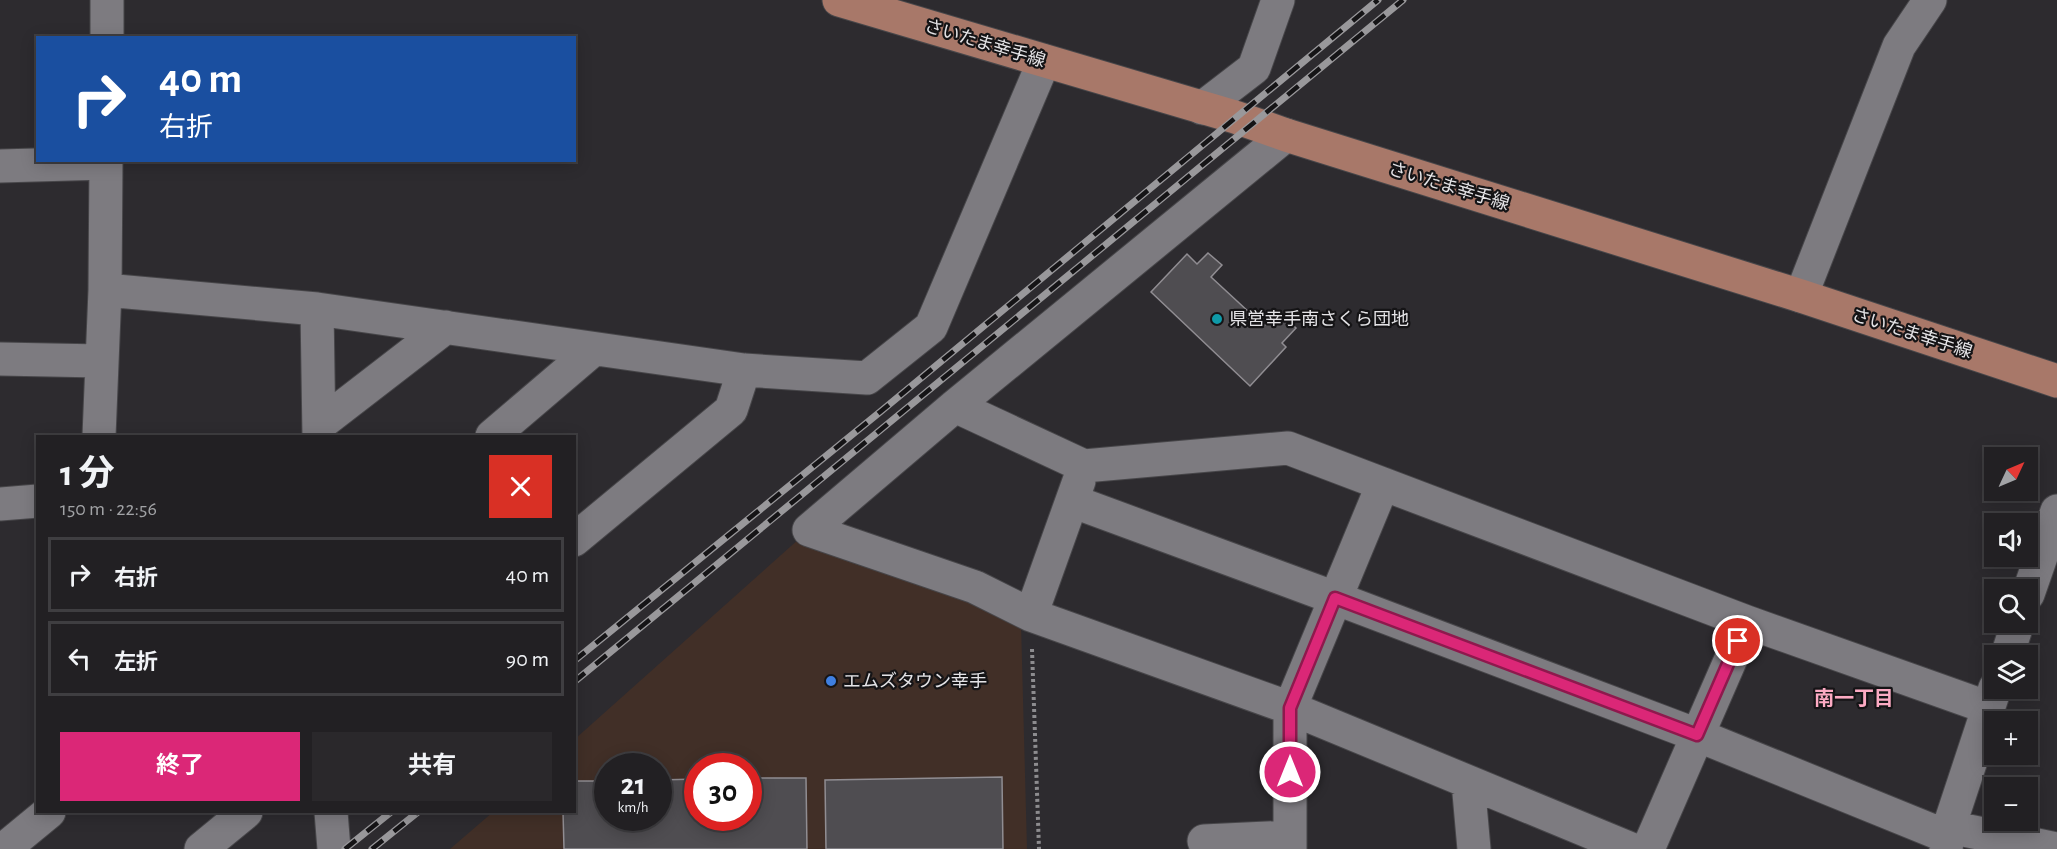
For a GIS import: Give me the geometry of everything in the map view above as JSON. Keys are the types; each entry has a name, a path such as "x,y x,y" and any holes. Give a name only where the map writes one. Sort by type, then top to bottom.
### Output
{"main road":[{"name":"さいたま幸手線","path":"839,0 1202,108 1801,296 2057,381"}],"street":[{"path":"107,0 107,36"},
{"path":"1202,108 1254,68 1278,0"},
{"path":"1801,296 1899,46 1930,0"},
{"path":"105,290 317,309 744,370 867,378 931,327 1044,61"},
{"path":"1286,135 955,406 809,530 975,587 1031,615 1290,708 1630,849"},
{"path":"0,165 106,162 105,290 99,435"},
{"path":"317,309 319,431"},
{"path":"319,431 446,327"},
{"path":"493,435 594,348"},
{"path":"0,359 101,361"},
{"path":"576,538 731,410 744,370"},
{"path":"955,406 1084,466 1288,448 1747,622 1984,696"},
{"path":"1031,615 1084,466"},
{"path":"1204,841 1290,843 1290,708 1383,484"},
{"path":"0,504 36,501"},
{"path":"1072,501 1697,735 1948,838 2057,849"},
{"path":"2033,579 2057,511"},
{"path":"1648,849 1747,622"},
{"path":"1948,838 1992,699"},
{"path":"1468,782 1474,849"},
{"path":"12,842 48,813"},
{"path":"201,849 245,813"},
{"path":"331,813 334,849"}],"path":[{"path":"1031,615 1039,849"}],"shaded area":[{"name":"エムズタウン幸手","path":"809,530 1021,623 1027,849 450,849 492,813 576,813 576,738"}],"building":[{"name":"県営幸手南さくら団地","path":"1208,253 1222,265 1211,277 1264,326 1278,311 1296,328 1282,343 1286,347 1250,386 1151,292 1187,254 1197,264"},
{"path":"1002,777 1003,849 826,849 825,780"},
{"path":"762,778 806,778 807,849 564,849 563,813 576,813 576,781 594,781 594,831 672,831 672,780 684,779 684,831 762,831"}],"railway":[{"path":"576,659 880,412 1378,0"},
{"path":"576,680 1403,0"},
{"path":"345,849 390,813"},
{"path":"372,849 417,813"}],"place":[{"name":"県営幸手南さくら団地","path":"1217,319"},
{"name":"エムズタウン幸手","path":"831,681"}],"district":[{"name":"南一丁目","path":"1854,698"}],"route":[{"path":"1290,772 1290,708 1335,598 1697,735 1738,641"}]}
